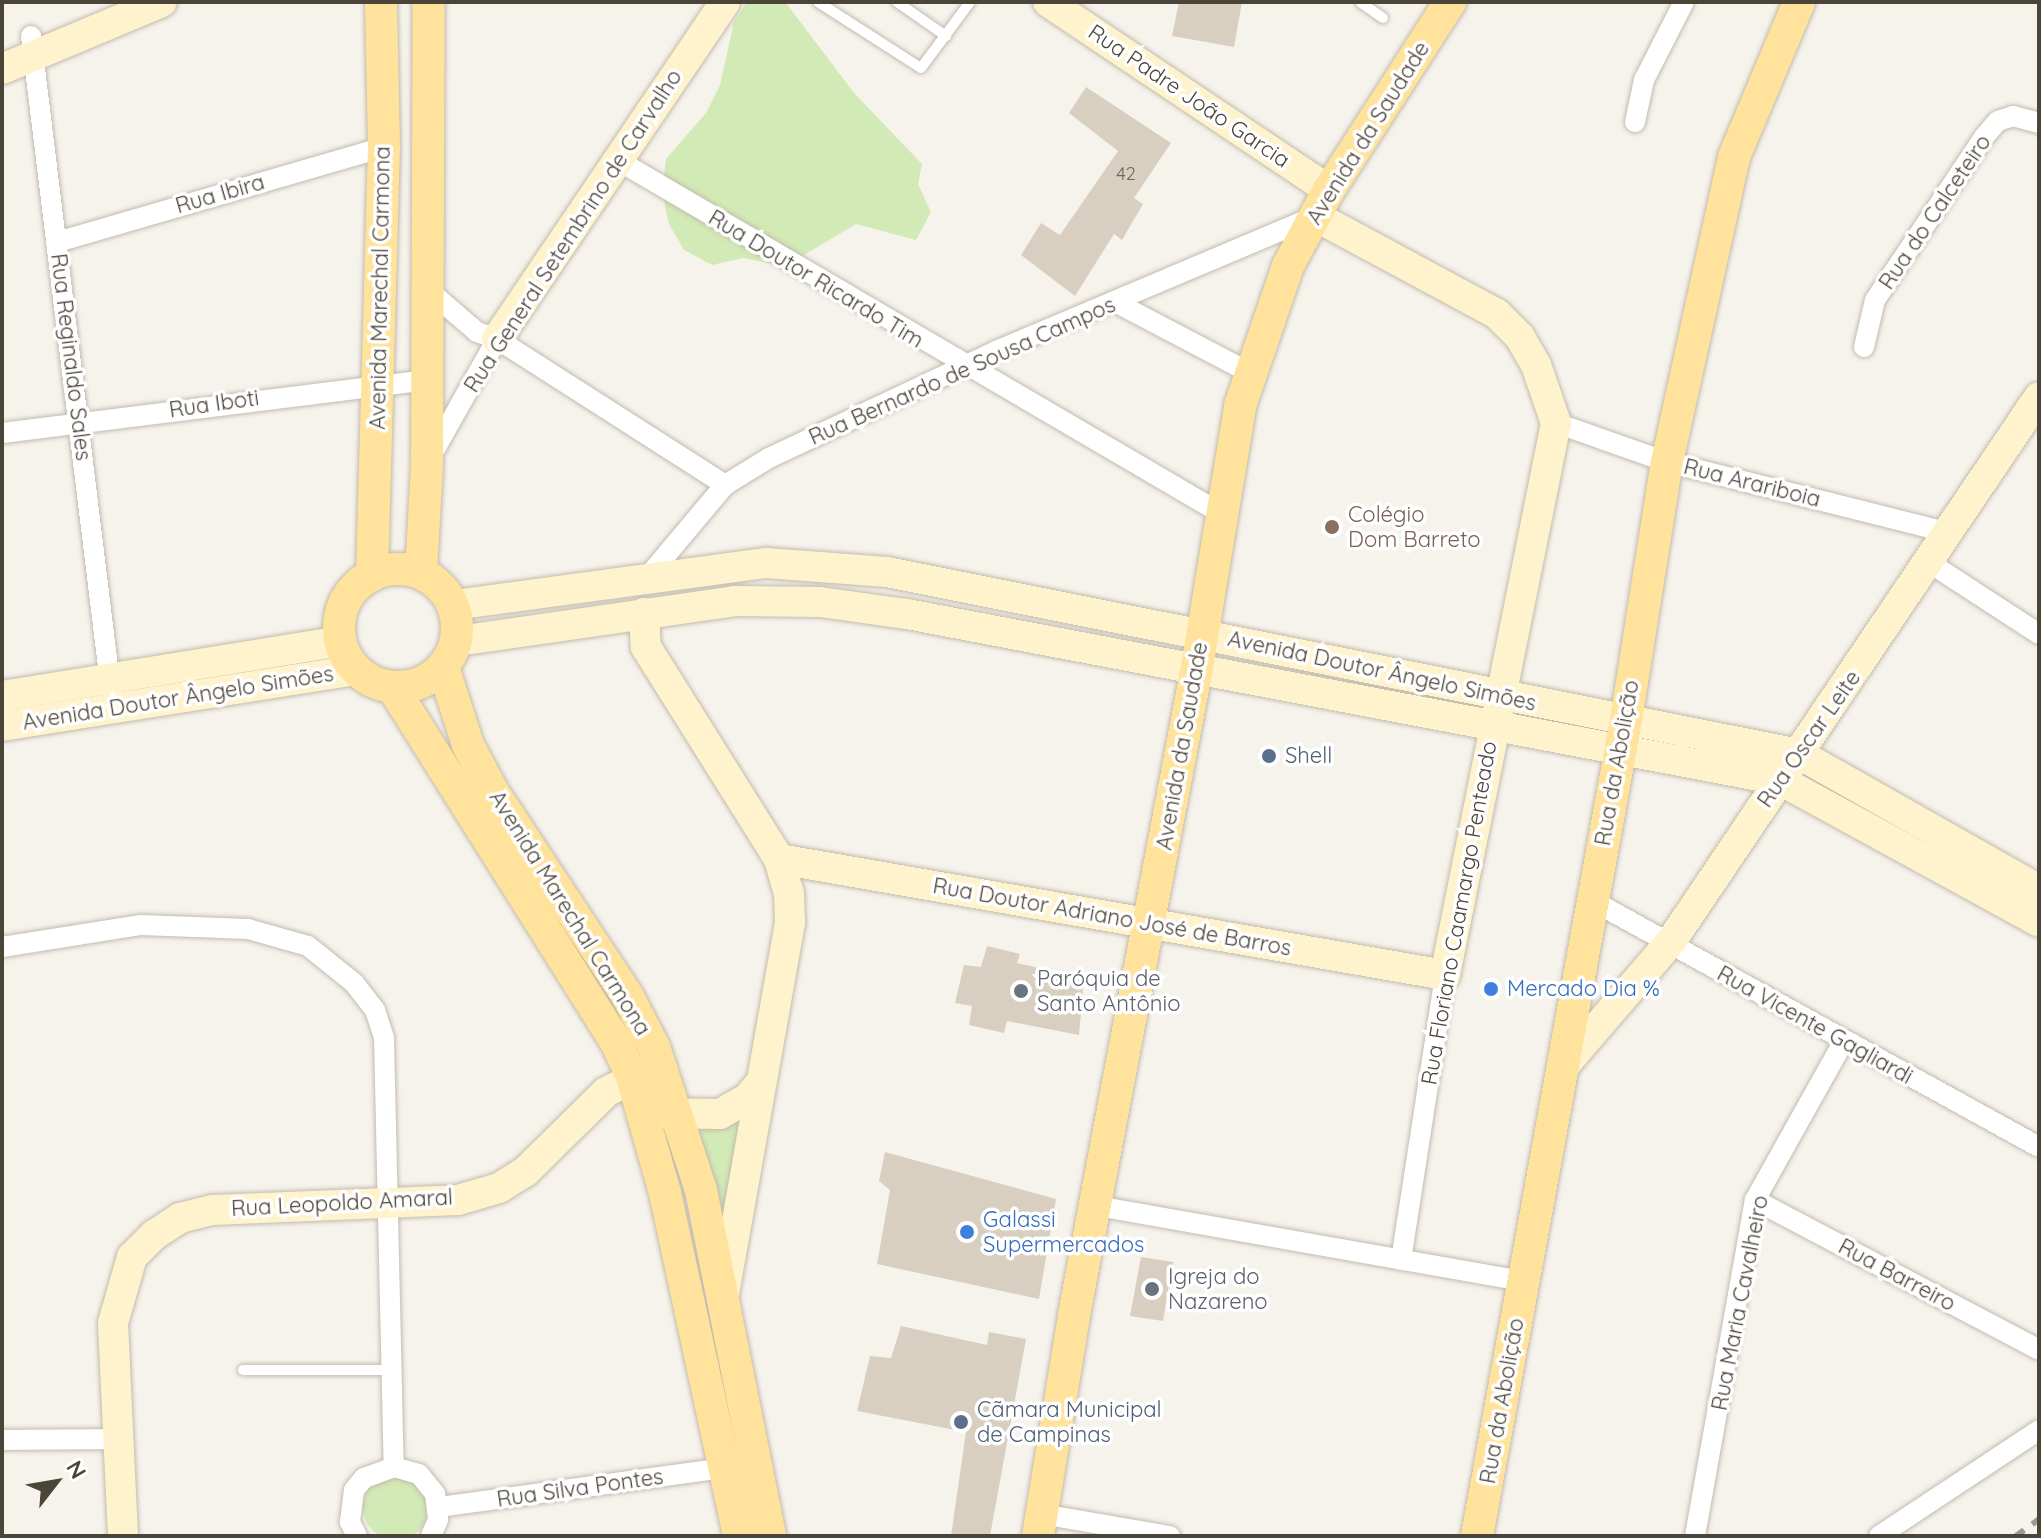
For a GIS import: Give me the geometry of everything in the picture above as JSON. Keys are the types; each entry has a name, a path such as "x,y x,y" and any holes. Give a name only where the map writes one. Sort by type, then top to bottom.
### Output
{"main road":[{"name":"Avenida Marechal Carmona","path":"372,575 384,147 381,2"},
{"name":"Avenida Marechal Carmona","path":"421,573 427,464 429,2"},
{"name":"Avenida da Saudade","path":"1039,1528 1250,373 1288,266 1322,203 1450,2"},
{"name":"Rua da Abolição","path":"1477,1536 1623,734 1667,462 1734,157 1799,2"},
{"path":"403,569 421,573 437,583 454,605 450,654 429,680 393,688 355,670 340,641 343,605 353,589 372,575 403,569"},
{"name":"Avenida Marechal Carmona","path":"450,654 468,745 493,792 628,997 646,1071 642,1111 665,1193 739,1536"},
{"name":"Avenida Marechal Carmona","path":"393,688 616,1042 646,1071 677,1115 701,1190 770,1536"}],"street":[{"path":"2,69 32,47 113,2"},
{"path":"2,48 32,47 162,2"},
{"name":"Rua General Setembrino de Carvalho","path":"427,464 497,339 725,2"},
{"name":"Rua Padre João Garcia","path":"1048,2 1322,203"},
{"path":"1635,122 1647,70 1684,2"},
{"name":"Rua Reginaldo Sales","path":"32,47 80,423 112,709"},
{"name":"Rua do Calceteiro","path":"1864,347 1875,300 1984,137 1998,121 2013,116 2039,123"},
{"name":"Rua Ibira","path":"57,242 384,147"},
{"name":"Rua Doutor Ricardo Tim","path":"619,161 964,367 1222,514"},
{"path":"1322,203 1497,314 1520,337 1536,365 1556,423"},
{"name":"Rua Bernardo de Sousa Campos","path":"646,579 725,485 769,458 964,367 1115,302 1322,203"},
{"path":"426,288 464,323 497,339 725,485"},
{"path":"1115,302 1250,373"},
{"name":"Rua Iboti","path":"2,433 426,380"},
{"name":"Rua Oscar Leite","path":"1562,1068 1667,945 2036,408"},
{"name":"Rua Arariboia","path":"1556,423 1667,462 1950,533"},
{"name":"Rua Floriano Caamargo Penteado","path":"1401,1260 1445,975 1556,423"},
{"name":"Avenida Doutor Ângelo Simões","path":"454,605 766,563 887,572 1203,634 1499,695 1780,780 2039,922"},
{"path":"1930,563 2039,634"},
{"name":"Avenida Doutor Ângelo Simões","path":"450,654 644,613 735,601 820,602 1197,667 1493,725 1623,734 1799,754 2039,890"},
{"path":"644,613 646,647 654,663 779,859 790,923 723,1300"},
{"name":"Avenida Doutor Ângelo Simões","path":"2,696 340,641"},
{"name":"Avenida Doutor Ângelo Simões","path":"2,726 355,670"},
{"name":"Rua Doutor Adriano José de Barros","path":"779,859 1445,975"},
{"name":"Rua Vicente Gagliardi","path":"1593,901 1667,945 2039,1147"},
{"path":"2,947 96,928 172,925 248,929 308,946 354,983 380,1024 391,1204 394,1467"},
{"name":"Rua Maria Cavalheiro","path":"1695,1536 1755,1200 1844,1041"},
{"name":"Rua Leopoldo Amaral","path":"123,1536 113,1323 132,1257 154,1235 180,1218 212,1210 458,1200 499,1188 525,1172 606,1092 646,1071"},
{"path":"642,1111 677,1115 720,1114 748,1098 761,1082"},
{"name":"Rua Barreiro","path":"1755,1200 2039,1350"},
{"path":"1097,1206 1524,1281"},
{"path":"1879,1536 2039,1430"},
{"path":"2,1440 117,1439"},
{"path":"357,1536 350,1514 354,1490 378,1470 394,1467 428,1483 439,1507 431,1536"},
{"name":"Rua Silva Pontes","path":"439,1507 722,1468"},
{"path":"1039,1528 1170,1536"}],"lane":[{"path":"818,2 920,68 970,2"},
{"path":"897,2 946,36"},
{"path":"1360,2 1383,18"},
{"path":"243,1370 393,1370"}],"green space":[{"path":"747,2 786,3 854,93 922,164 918,184 931,212 916,240 856,224 804,255 774,264 743,258 712,265 684,250 669,224 662,193 666,159 706,113 720,85 734,22"},
{"path":"739,1123 723,1242 697,1130"},
{"path":"396,1474 409,1477 419,1484 426,1494 429,1507 426,1520 419,1530 409,1537 396,1540 383,1537 373,1530 366,1520 363,1507 366,1494 373,1484 383,1477"}],"building":[{"path":"1179,2 1242,2 1234,47 1172,36"},
{"path":"1086,87 1171,143 1134,198 1143,204 1122,240 1114,234 1075,296 1021,255 1041,223 1060,235 1118,151 1069,113"},
{"name":"Paróquia de Santo Antônio","path":"987,946 1020,954 1017,963 1084,978 1079,1035 1007,1021 1004,1033 969,1025 972,1006 955,1003 964,965 981,967"},
{"name":"Galassi Supermercados","path":"885,1152 1056,1199 1039,1299 877,1264 890,1190 879,1181"},
{"name":"Igreja do Nazareno","path":"1141,1257 1173,1262 1163,1321 1130,1316"},
{"name":"Cãmara Municipal de Campinas","path":"901,1326 987,1345 989,1332 1026,1339 990,1536 951,1536 966,1432 857,1411 870,1356 891,1358"}],"railway":[{"path":"2016,1536 2039,1519"}],"place":[{"name":"Colégio Dom Barreto","path":"1332,527"},
{"name":"Shell","path":"1269,756"},
{"name":"Mercado Dia %","path":"1491,989"},
{"name":"Paróquia de Santo Antônio","path":"1021,991"},
{"name":"Galassi Supermercados","path":"967,1232"},
{"name":"Igreja do Nazareno","path":"1152,1289"},
{"name":"Cãmara Municipal de Campinas","path":"961,1422"}]}
